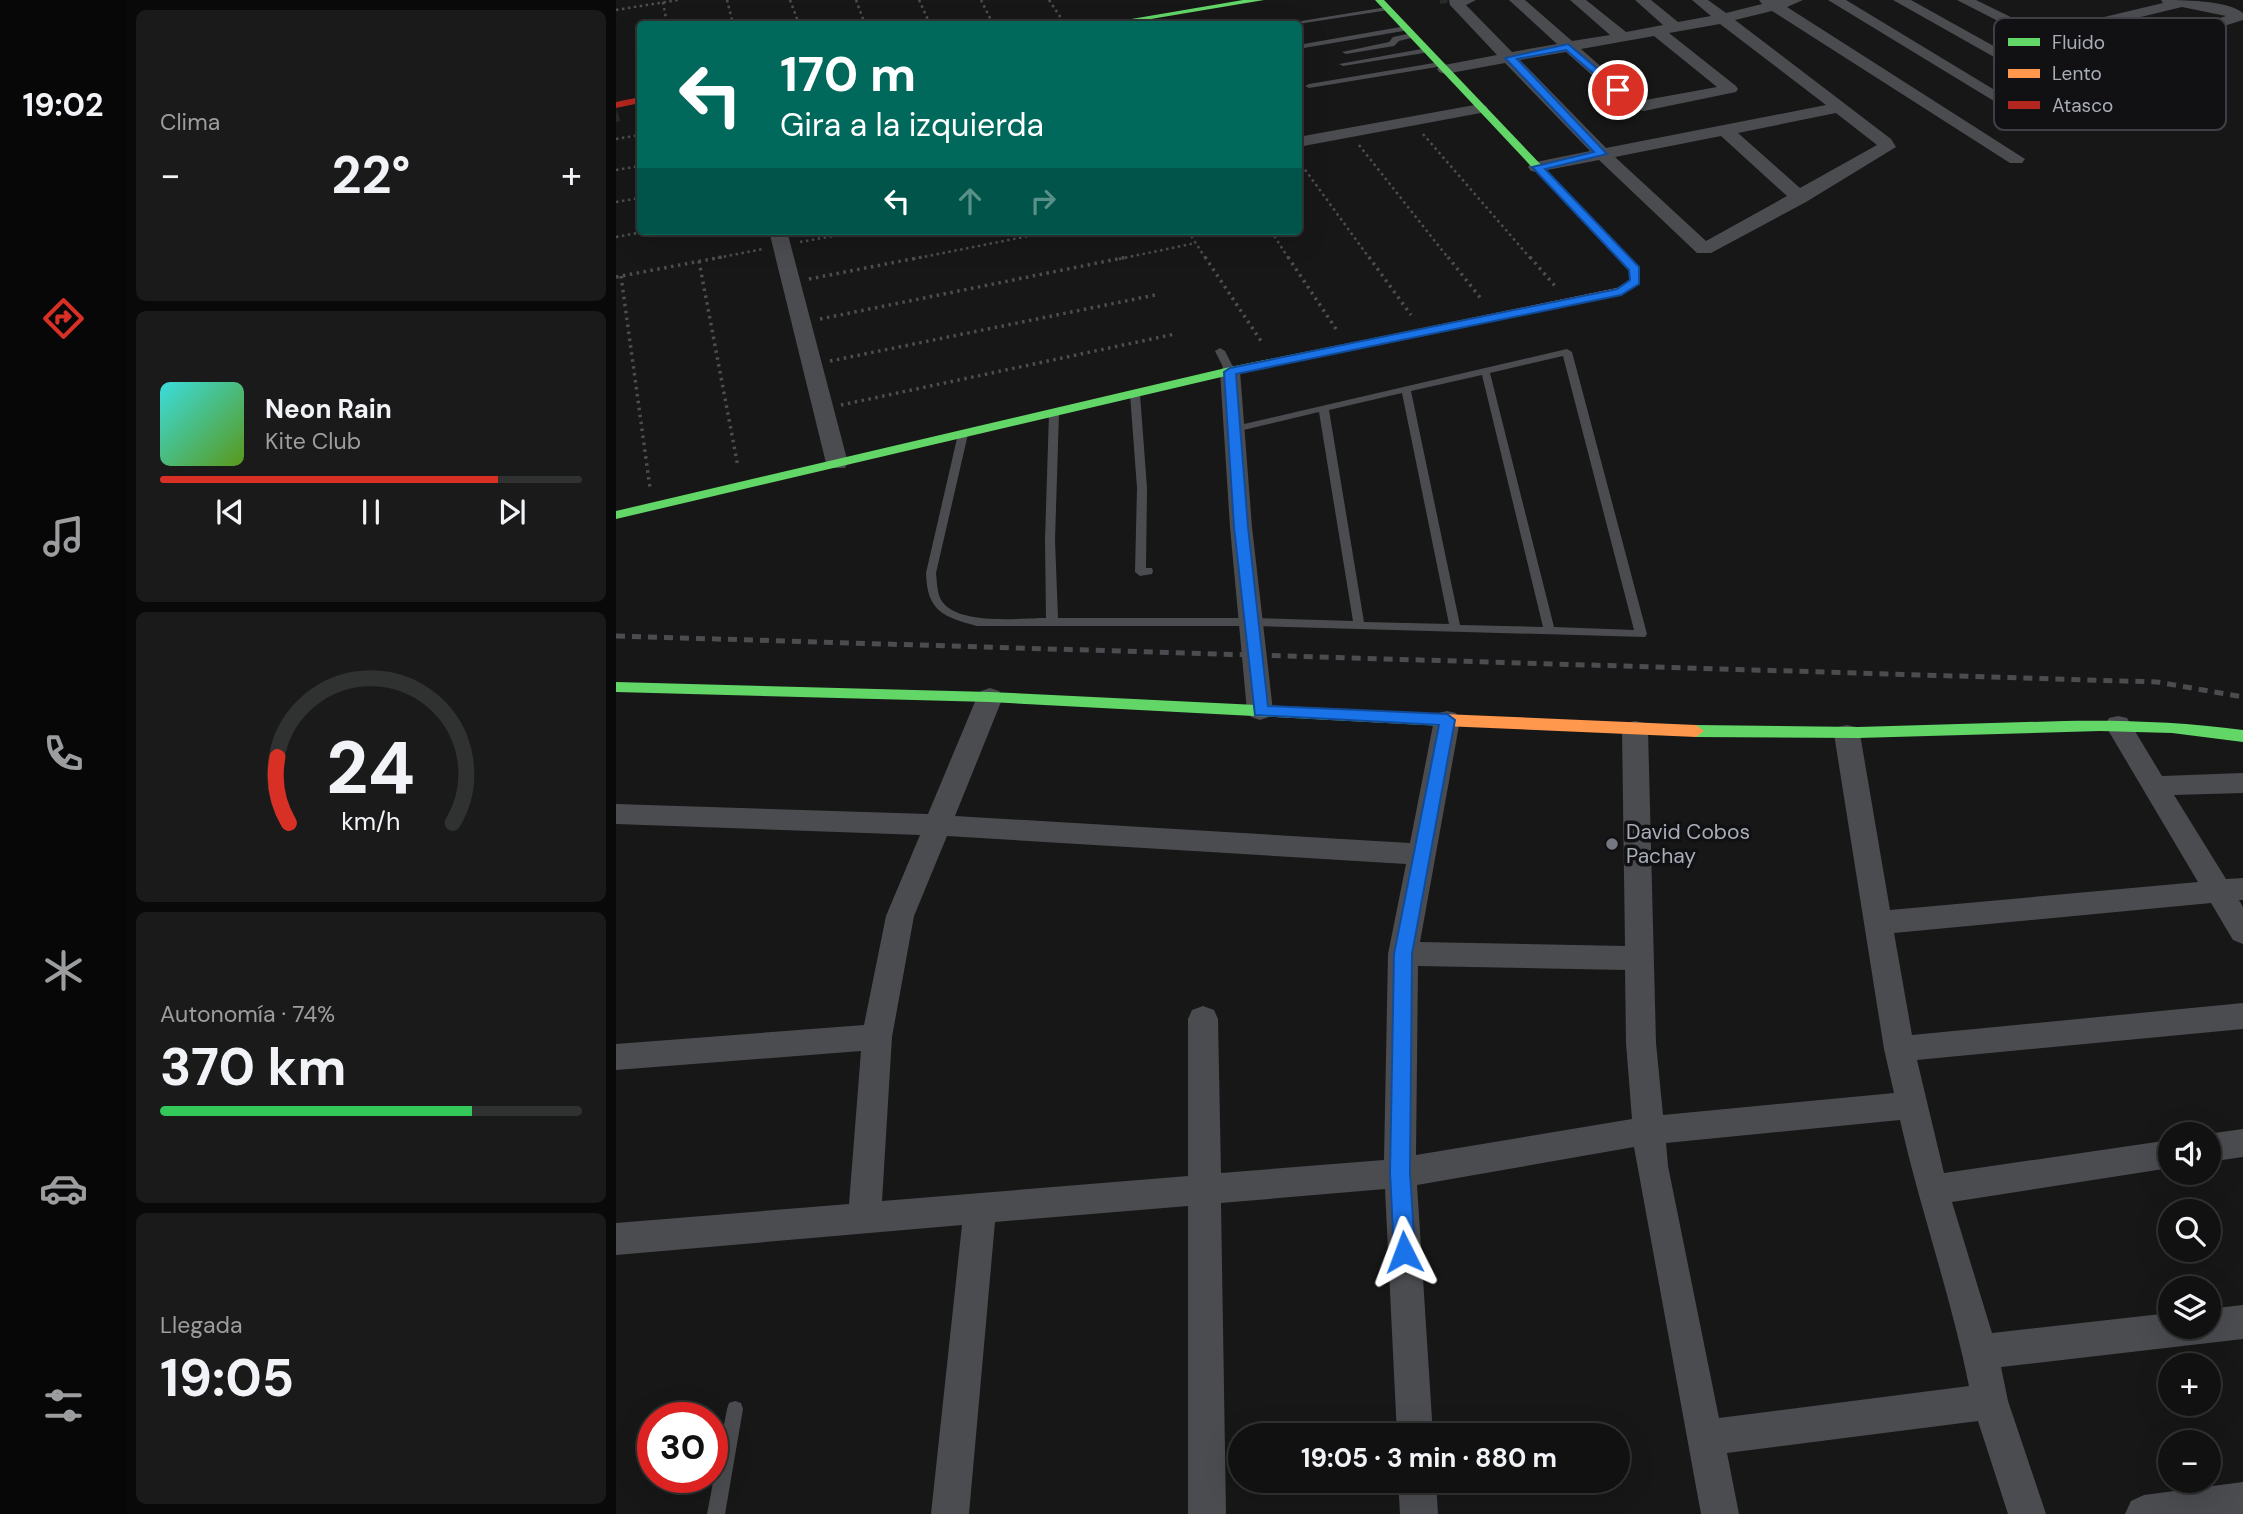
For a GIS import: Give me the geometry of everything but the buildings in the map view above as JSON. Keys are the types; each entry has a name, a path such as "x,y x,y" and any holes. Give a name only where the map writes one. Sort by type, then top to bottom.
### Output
{"street":[{"path":"1126,21 1260,0"},
{"path":"1469,0 1455,2 1602,154 1704,249 1800,198 1887,147 1699,0"},
{"path":"1516,0 1639,106 1730,89 1657,31"},
{"path":"1577,0 1623,37"},
{"path":"1642,0 1676,27"},
{"path":"1443,67 1510,58 1722,19 1769,2 1796,0"},
{"path":"1835,0 1994,95"},
{"path":"1900,0 1994,52"},
{"path":"1964,0 2000,18"},
{"path":"2112,18 2177,1 2234,13 2238,17 2226,21"},
{"path":"1769,2 2016,159"},
{"path":"616,515 1135,394 1225,361 1275,362 1621,291 1635,282 1635,269 1383,4"},
{"path":"1971,82 1994,76"},
{"path":"616,104 637,100"},
{"path":"1537,167 1837,108"},
{"path":"1302,141 1480,109"},
{"path":"1725,130 1800,198"},
{"path":"780,238 837,463"},
{"path":"1225,361 1235,429 1241,527 1260,711"},
{"path":"619,693 990,697 1635,730 1847,734 2118,725 2208,730 2243,736"},
{"path":"864,1219 877,1037 900,915 990,697"},
{"path":"1414,1423 1400,1173 1403,954 1447,720"},
{"path":"2118,725 2232,890 2243,932"},
{"path":"1635,730 1641,1043 1652,1166 1720,1514"},
{"path":"1847,734 1899,1049 1932,1191 1980,1352 1990,1401 2027,1514"},
{"path":"2158,786 2243,783"},
{"path":"616,814 938,825 1422,854"},
{"path":"1879,923 2232,890"},
{"path":"1403,954 1639,958"},
{"path":"1899,1049 2243,1016"},
{"path":"1203,1018 1207,1514"},
{"path":"616,1057 877,1037"},
{"path":"616,1239 1400,1173 1650,1130 1914,1105"},
{"path":"2221,1146 2243,1143"},
{"path":"1932,1191 2158,1156"},
{"path":"950,1514 980,1209"},
{"path":"2221,1325 2243,1322"},
{"path":"1980,1352 2158,1331"},
{"path":"1705,1438 1990,1401"},
{"path":"1418,1493 1419,1514"},
{"path":"2144,1514 2243,1501"}],"lane":[{"path":"1301,21 1383,4"},
{"path":"1302,46 1409,32"},
{"path":"1346,52 1391,44 1409,32"},
{"path":"1343,64 1427,50"},
{"path":"1309,86 1443,67"},
{"path":"963,434 931,573 931,589 935,603 953,616 977,622 1252,622 1641,634 1567,352 1486,373 1235,429"},
{"path":"1486,373 1549,630"},
{"path":"1406,391 1455,627"},
{"path":"1135,394 1142,488 1140,572 1148,571"},
{"path":"1324,410 1359,624"},
{"path":"1052,622 1050,540 1054,412"},
{"path":"716,1514 735,1409"}],"path":[{"path":"616,10 678,0"},
{"path":"727,0 732,21"},
{"path":"790,0 798,21"},
{"path":"856,0 864,21"},
{"path":"919,0 929,21"},
{"path":"981,0 992,21"},
{"path":"1049,0 1063,21"},
{"path":"663,2 666,21"},
{"path":"1412,121 1569,302"},
{"path":"1348,132 1495,317"},
{"path":"616,139 637,136"},
{"path":"616,170 637,166"},
{"path":"1302,166 1423,332"},
{"path":"616,202 637,198"},
{"path":"616,237 637,233"},
{"path":"652,506 619,276 699,261 780,238 815,235"},
{"path":"791,282 1033,235"},
{"path":"1191,235 1275,362"},
{"path":"1274,235 1348,347"},
{"path":"801,323 1196,243"},
{"path":"699,261 741,485"},
{"path":"812,364 1155,295"},
{"path":"823,409 1175,334"}],"railway":[{"path":"616,636 2157,682 2243,697"}],"traffic: fast":[{"path":"1126,21 1260,0"},
{"path":"1379,0 1563,194"},
{"path":"616,515 1230,371 1379,341"},
{"path":"616,687 990,697 1443,720"},
{"path":"1696,731 1858,732 2136,726 2243,736"}],"traffic: slow":[{"path":"1379,341 1621,291 1635,282 1635,269 1563,194"},
{"path":"1443,720 1696,731"}],"traffic: jam":[{"path":"616,105 637,101"}],"place":[{"name":"David Cobos Pachay","path":"1612,844"}],"route":[{"path":"1404,1252 1400,1173 1403,954 1447,720 1260,711 1241,527 1230,372 1621,291 1635,282 1635,269 1537,167 1602,154 1510,58 1568,47 1618,90"}]}
